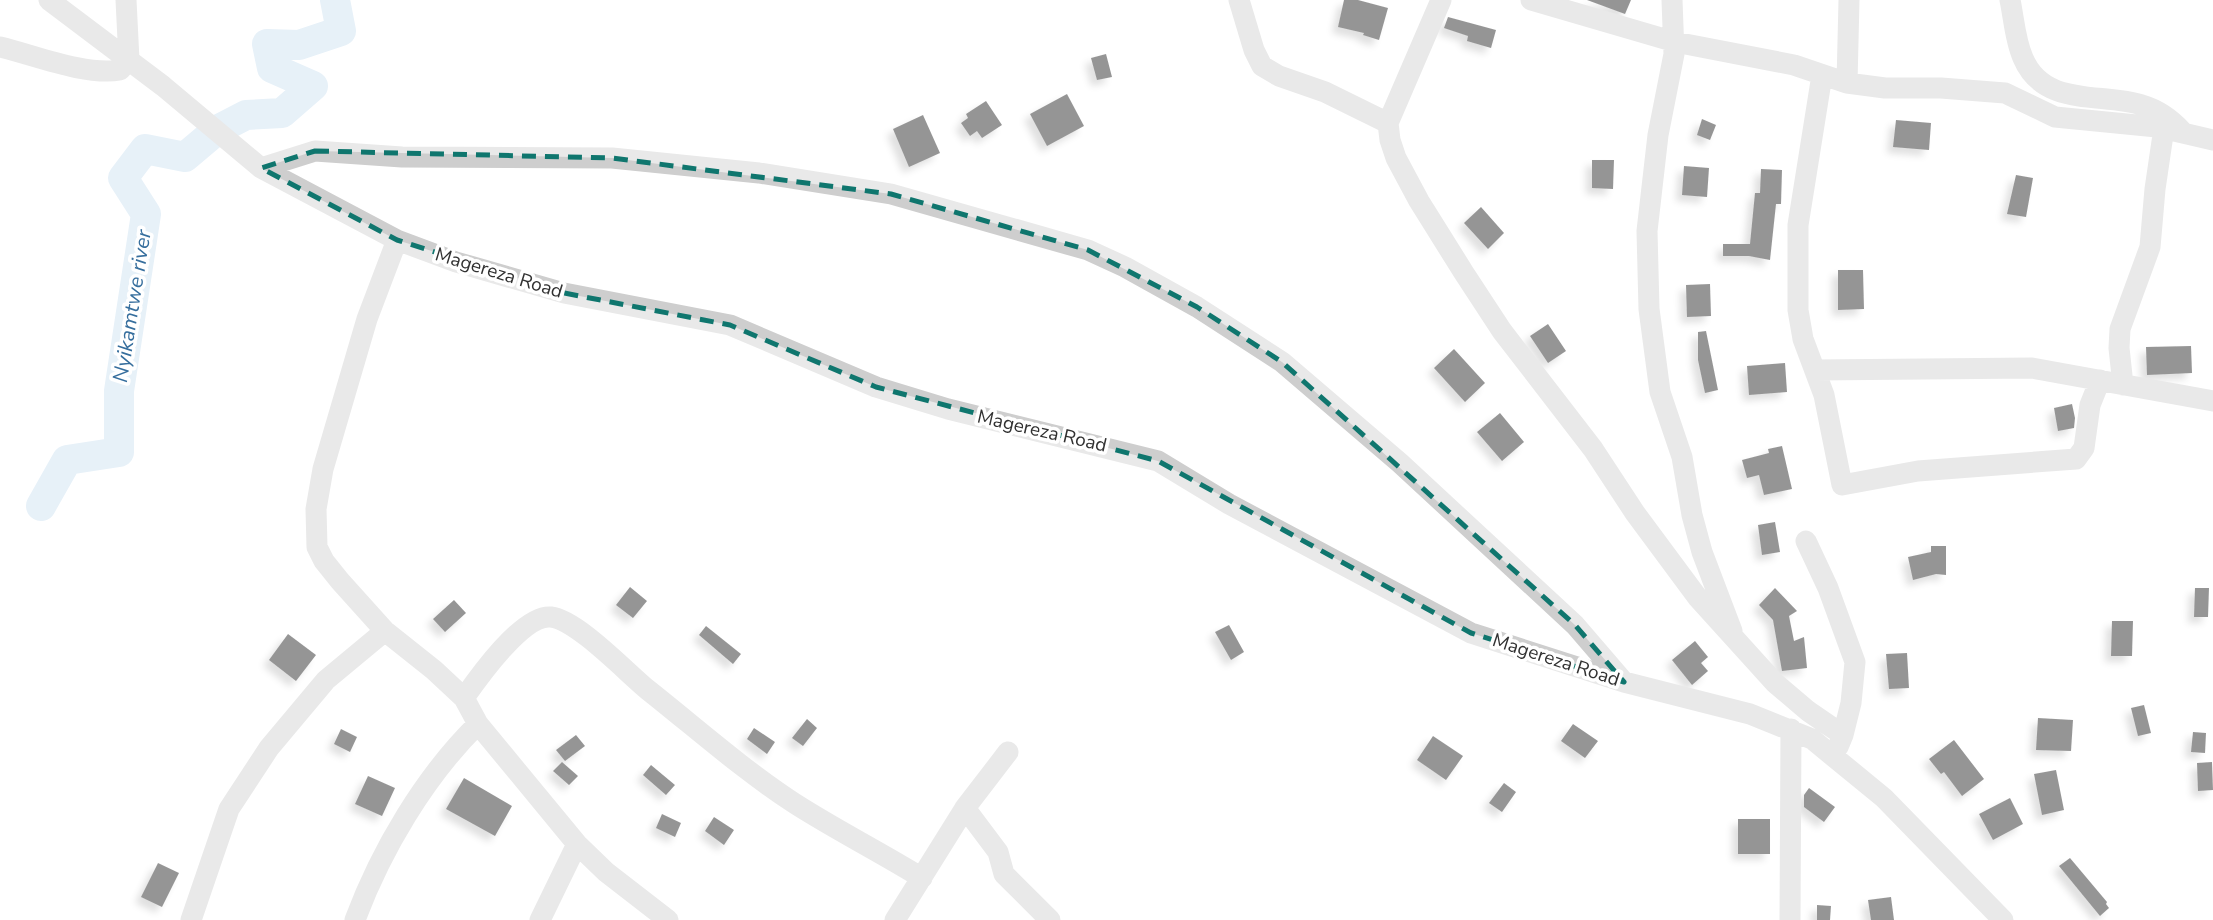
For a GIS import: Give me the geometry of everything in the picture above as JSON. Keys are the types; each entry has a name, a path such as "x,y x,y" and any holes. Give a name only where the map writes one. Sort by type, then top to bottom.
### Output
{"street":[{"name":"Magereza Road","path":"49,0 196,112 261,168 397,240 456,262 564,293 730,326 876,387 948,409 1158,461 1228,504 1471,633 1624,682 1750,714 1791,729 1812,739 1834,755 1912,824 2003,920"},
{"path":"0,47 94,69 118,70 129,60 126,0"},
{"path":"1239,0 1254,50 1262,65 1279,76 1325,92 1388,123"},
{"path":"1441,0 1388,123 1396,158 1419,201 1502,331 1593,449 1635,513 1698,598 1775,683 1808,711 1843,735"},
{"path":"1531,0 1675,42 1794,65 1847,83 1885,88 1941,88 2005,93 2055,117 2174,131 2213,139"},
{"path":"1672,0 1675,42 1658,135 1647,231 1649,309 1660,391 1682,457 1692,515 1702,552 1735,639"},
{"path":"1847,83 1849,0"},
{"path":"2010,0 2023,58 2031,72 2042,82 2068,95 2141,104 2171,119 2174,131 2155,189 2150,247 2120,329 2123,384"},
{"path":"1822,75 1797,245 1799,324 1833,434 1844,486 1918,471 2076,459 2084,448 2090,405 2100,380"},
{"path":"261,168 315,151 402,157 625,159 759,173 891,194 1088,250 1197,307 1282,362 1400,463 1575,625 1624,682"},
{"path":"397,240 367,318 323,470 315,526 317,547 324,561 385,631 464,698 478,724 577,844 606,872 668,920"},
{"path":"1815,370 2010,367 2044,369 2213,401"},
{"path":"1806,541 1828,588 1855,662 1854,683 1843,735 1834,755"},
{"path":"464,698 480,676 526,627 544,618 561,620 588,639 758,779 830,826 922,878"},
{"path":"191,920 223,824 239,793 269,748 307,700 341,666 385,631"},
{"path":"355,920 394,836 441,764 478,724"},
{"path":"1790,920 1791,729"},
{"path":"895,920 965,808 1008,751"},
{"path":"965,808 998,852 1004,874 1050,920"},
{"path":"540,920 577,844"}],"highlighted area":[{"path":"315,151 612,158 891,194 1088,250 1197,307 1282,362 1575,625 1624,682 1471,633 1158,461 876,387 730,325 564,293 397,240 261,168"}],"building":[{"path":"1344,0 1358,0 1388,8 1379,40 1363,35 1364,33 1338,27"},
{"path":"1587,0 1631,0 1625,14"},
{"path":"1448,17 1496,30 1491,48 1467,41 1468,36 1444,28"},
{"path":"1106,54 1112,77 1097,80 1091,58"},
{"path":"1067,94 1084,126 1047,146 1030,114"},
{"path":"986,101 1002,125 982,138 977,131 970,136 961,123 968,118 966,114"},
{"path":"923,115 940,153 909,167 893,129"},
{"path":"1702,119 1716,125 1710,140 1697,135"},
{"path":"1896,120 1931,123 1929,150 1893,147"},
{"path":"1592,160 1614,160 1613,189 1592,188"},
{"path":"1684,166 1709,168 1707,197 1682,195"},
{"path":"1761,169 1782,170 1781,204 1776,204 1770,260 1749,256 1723,256 1723,244 1750,244 1755,193 1760,193"},
{"path":"2016,175 2033,178 2026,217 2007,214"},
{"path":"1481,207 1504,233 1488,249 1464,223"},
{"path":"1838,270 1863,270 1864,309 1838,310"},
{"path":"1710,284 1711,316 1687,317 1686,285"},
{"path":"1548,324 1566,351 1548,363 1530,336"},
{"path":"1706,331 1718,390 1705,393 1698,360 1698,332"},
{"path":"2191,346 2192,373 2147,375 2146,347"},
{"path":"1454,349 1485,383 1465,402 1434,368"},
{"path":"1785,363 1787,392 1749,395 1747,366"},
{"path":"2072,404 2074,428 2058,431 2054,408"},
{"path":"1500,413 1524,442 1502,461 1477,432"},
{"path":"1782,446 1792,489 1764,495 1759,475 1747,478 1742,460 1769,453 1768,449"},
{"path":"1775,522 1780,552 1762,555 1758,525"},
{"path":"1931,546 1946,546 1946,575 1936,574 1913,580 1908,557 1931,552"},
{"path":"630,587 647,601 633,618 616,605"},
{"path":"1775,588 1797,611 1789,616 1794,641 1804,637 1807,668 1782,671 1773,620 1759,605"},
{"path":"2195,588 2209,588 2208,617 2194,617"},
{"path":"454,600 466,613 445,632 433,619"},
{"path":"2112,621 2133,621 2132,656 2111,656"},
{"path":"1229,625 1244,652 1231,660 1215,632"},
{"path":"706,626 741,654 733,664 699,635"},
{"path":"288,634 316,655 296,681 269,660"},
{"path":"1695,641 1708,657 1701,663 1708,671 1692,685 1672,660"},
{"path":"1907,653 1909,688 1889,689 1886,654"},
{"path":"2144,705 2151,733 2138,736 2131,708"},
{"path":"2038,718 2073,720 2071,751 2036,750"},
{"path":"807,719 817,728 803,746 792,738"},
{"path":"1573,724 1598,741 1585,758 1561,741"},
{"path":"754,728 775,742 767,754 747,739"},
{"path":"341,729 357,737 350,752 334,744"},
{"path":"2193,732 2206,733 2205,753 2191,752"},
{"path":"576,735 585,746 565,761 556,750"},
{"path":"1433,736 1463,756 1446,780 1417,760"},
{"path":"1954,740 1984,779 1962,796 1944,772 1941,774 1929,759"},
{"path":"562,762 578,776 569,785 553,771"},
{"path":"2212,762 2213,790 2198,791 2197,763"},
{"path":"651,765 675,785 666,795 643,775"},
{"path":"2056,770 2064,810 2042,815 2034,774"},
{"path":"368,776 395,788 382,816 355,804"},
{"path":"464,778 512,806 495,836 446,809"},
{"path":"1504,783 1516,792 1502,812 1489,803"},
{"path":"1809,788 1835,807 1824,822 1804,807 1804,795"},
{"path":"2010,798 2023,824 1993,840 1979,814"},
{"path":"662,814 681,823 675,837 656,828"},
{"path":"714,817 734,830 724,845 705,831"},
{"path":"1738,819 1770,819 1770,854 1738,854"},
{"path":"2070,858 2107,902 2109,908 2100,916 2059,866"},
{"path":"158,863 179,873 162,907 141,897"},
{"path":"1891,897 1894,920 1871,920 1868,900"},
{"path":"1817,905 1831,906 1830,920 1817,920"}],"waterway":[{"name":"Nyikamtwe river","path":"41,506 67,460 119,452 119,391 146,214 123,178 145,149 185,157 217,130 246,115 282,113 313,86 272,68 267,44 299,45 341,31 335,0"}]}
